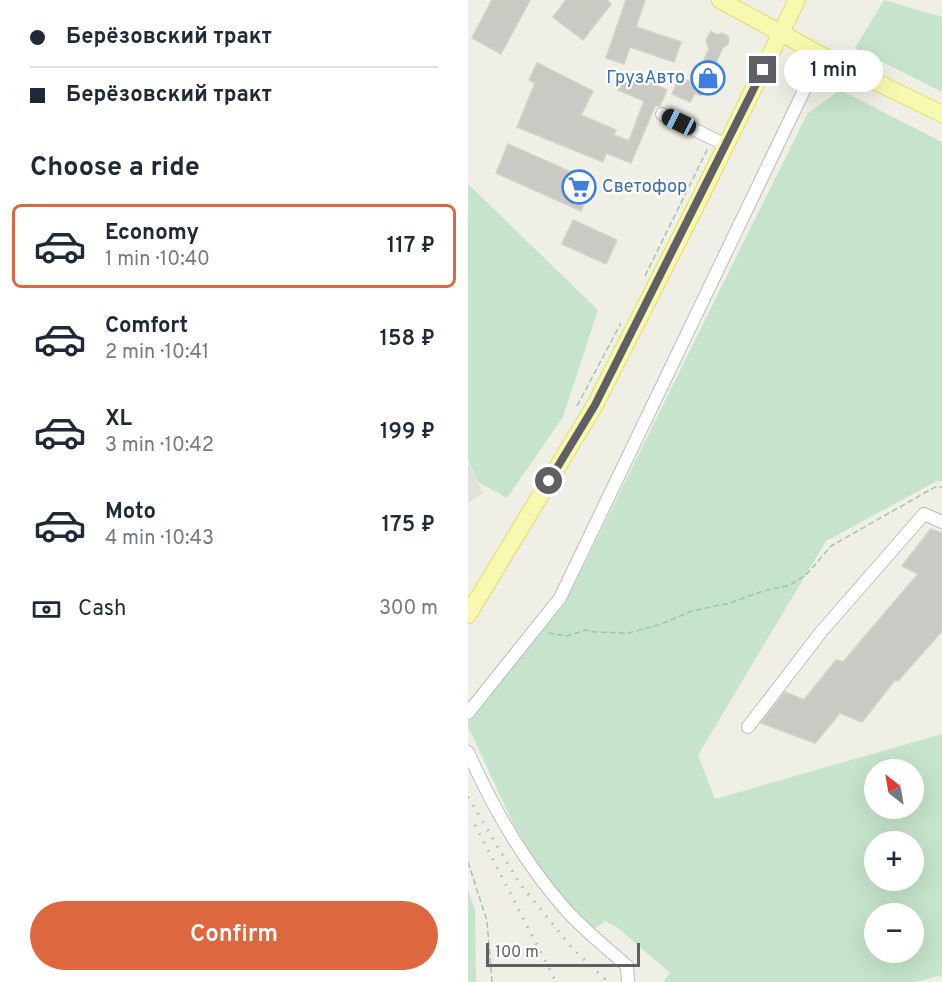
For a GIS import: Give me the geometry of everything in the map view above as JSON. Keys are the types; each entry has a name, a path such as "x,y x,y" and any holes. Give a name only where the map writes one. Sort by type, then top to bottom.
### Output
{"main road":[{"path":"720,0 821,54 942,114"},
{"path":"468,615 595,405 719,142 781,33 797,0"}],"lane":[{"path":"468,713 560,598 821,54"},
{"path":"662,114 719,142"},
{"path":"748,727 821,632 924,514 942,522"},
{"path":"468,752 504,824 542,880 567,911 627,966 628,982"}],"path":[{"path":"640,284 719,142"},
{"path":"573,414 625,315"},
{"path":"531,634 550,633 567,636 586,630 628,633 658,625 692,611 730,603 763,591 790,585 806,575 831,546 935,487 942,486"},
{"path":"468,862 487,921 492,982"}],"shaded area":[{"path":"468,462 483,493 468,503"}],"green space":[{"path":"884,0 942,17 942,92 855,48"},
{"path":"840,90 942,142 942,481 937,481 826,541 698,755 715,799 942,734 942,975 915,982 663,982 670,973 618,928 605,921 596,928 581,919 556,891 527,847 468,727 468,718 565,603 807,114"},
{"path":"468,184 598,310 563,417 507,498 478,482 468,460"},
{"path":"468,891 475,910 476,982 468,982"}],"building":[{"path":"492,0 530,0 501,54 472,38"},
{"path":"566,0 607,0 611,4 583,40 553,17"},
{"path":"626,0 645,0 636,27 681,42 674,62 630,47 624,64 606,58"},
{"path":"711,31 717,35 722,33 728,36 729,41 723,47 711,74 713,81 706,83 701,96 695,93 690,102 672,94 680,77 693,83 709,49 706,40"},
{"path":"537,63 593,91 581,115 616,130 614,135 629,141 644,101 618,90 626,72 667,90 660,106 655,106 631,163 606,153 603,162 517,127 535,83 529,80"},
{"path":"508,144 593,182 581,211 496,173"},
{"path":"573,220 617,240 606,264 562,244"},
{"path":"931,529 942,533 942,631 898,681 895,680 862,722 840,713 815,743 761,723 785,692 804,700 836,660 843,662 918,574 902,566"}],"railway":[{"path":"468,797 520,884 572,948 608,982"},
{"path":"475,825 556,982"}],"place":[{"name":"ГрузАвто","path":"708,78"},
{"name":"Светофор","path":"579,187"}],"route":[{"path":"549,481 595,405 763,70"}]}
